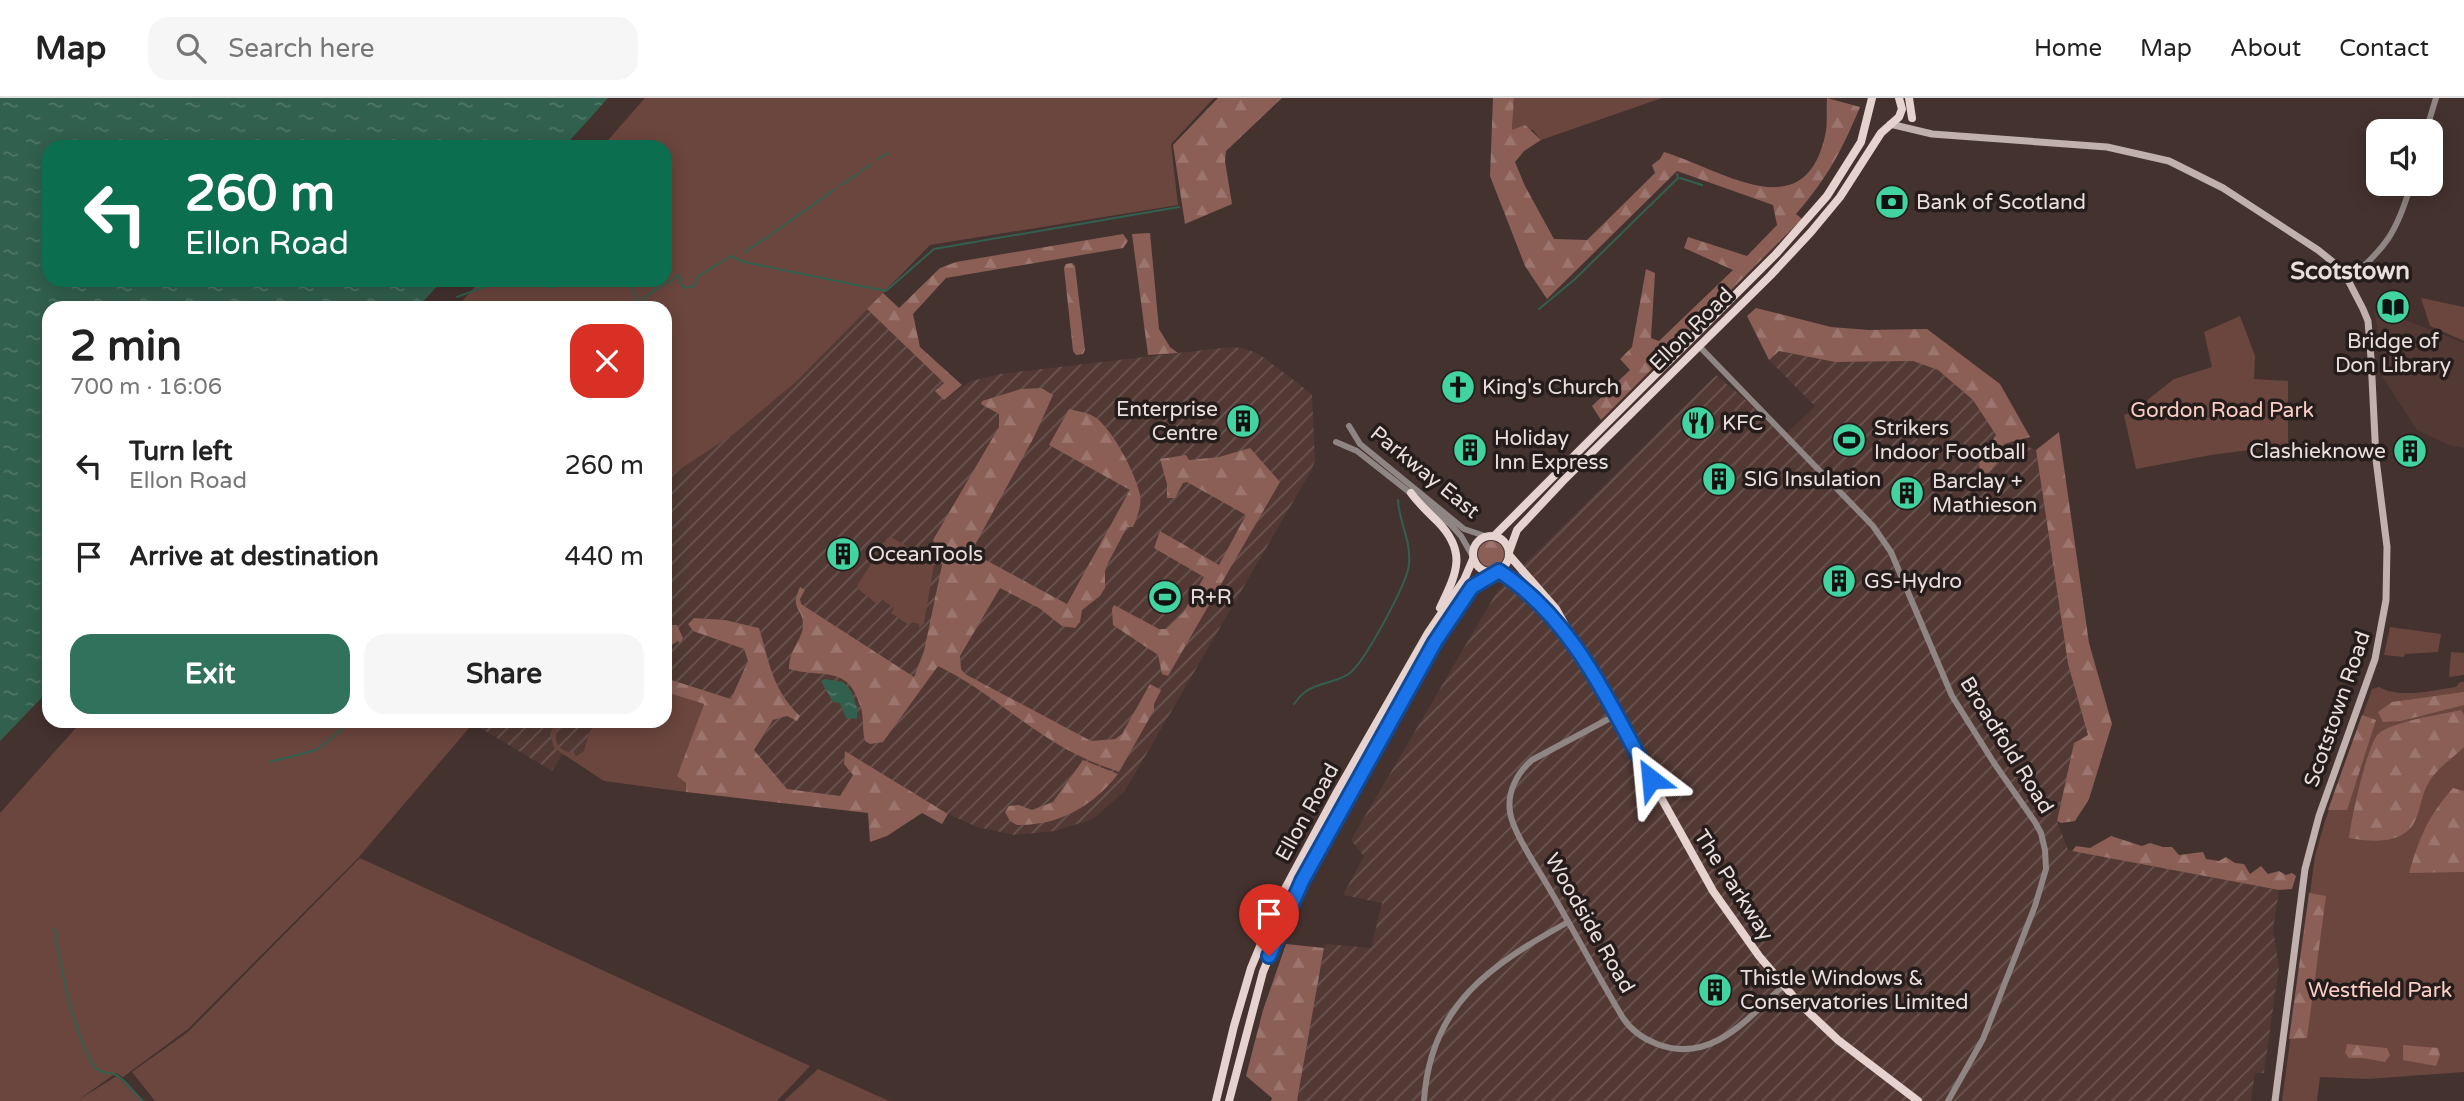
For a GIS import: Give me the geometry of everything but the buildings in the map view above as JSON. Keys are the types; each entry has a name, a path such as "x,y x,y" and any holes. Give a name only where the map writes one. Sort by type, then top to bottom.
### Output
{"main road":[{"name":"Ellon Road","path":"1489,536 1776,254 1827,196 1861,142 1872,98"},
{"name":"Ellon Road","path":"1509,553 1513,538 1525,520 1811,232 1840,197 1879,136 1900,114 1902,99"},
{"path":"1902,99 1923,132"},
{"path":"1869,111 1877,122 1890,124"},
{"name":"Scotstown Road","path":"1890,124 1923,132 2108,147 2169,161 2223,188 2282,224 2333,262 2348,280 2368,321 2376,459 2387,548 2386,600 2375,659 2319,816 2306,864 2275,1101"},
{"path":"1411,493 1448,533 1457,553 1455,573 1428,633"},
{"path":"1489,536 1503,540 1509,553 1506,564 1495,572 1480,569 1473,557 1475,544 1489,536"},
{"name":"The Parkway","path":"1509,553 1556,609 1713,891 1759,956 1783,986 1838,1040 1918,1101"},
{"name":"Ellon Road","path":"1216,1101 1249,977 1271,919 1325,814 1428,633 1464,580 1473,557"},
{"name":"Ellon Road","path":"1229,1101 1263,972 1302,881 1449,619 1472,587 1495,572"},
{"name":"The Parkway","path":"1495,572 1528,592 1575,643"}],"street":[{"path":"2430,119 2436,98"},
{"path":"2348,280 2374,258 2388,241 2399,222 2407,196"},
{"name":"Broadfold Road","path":"1699,346 1873,526 1891,552 1952,696 2041,833 2046,860 2041,891 1983,1039 1948,1101"},
{"name":"Parkway East","path":"1349,426 1360,444 1464,529 1489,536"},
{"name":"Parkway East","path":"1336,442 1357,450 1454,528 1473,557"},
{"name":"Woodside Road","path":"1616,715 1532,760 1521,771 1510,792 1509,809 1514,824 1626,1023 1642,1036 1665,1047 1691,1049 1714,1044 1783,986"},
{"path":"1424,1101 1429,1068 1437,1043 1451,1014 1464,996 1496,965 1569,922"}],"shaded area":[{"path":"867,309 944,383 944,400 971,381 1000,374 1230,347 1259,354 1312,394 1315,461 1311,471 1125,791 1093,819 1055,831 1015,835 977,827 948,814 845,751 844,764 853,775 840,796 787,790 754,750 773,720 787,716 799,717 788,705 770,672 759,628 725,620 694,618 689,624 693,631 744,649 748,661 731,699 672,680 672,474 797,381"},
{"path":"2374,312 2394,321 2398,317 2464,343 2464,448 2449,445 2417,430 2382,376 2381,345"},
{"path":"1778,351 1835,362 1913,361 1938,370 1973,400 1996,435 1988,473 1998,462 2004,444 2016,442 2036,450 2068,664 2088,735 2074,743 2057,821 2068,850 2279,890 2273,930 2279,966 2264,1073 2255,1073 2251,1101 1297,1101 1325,944 1371,948 1382,903 1343,895 1364,856 1351,840 1498,590 1716,375 1783,437 1815,406 1769,360"},
{"path":"481,728 592,728 584,751 577,755 562,755 552,771"}],"green space":[{"path":"645,98 1214,98 1171,144 1178,205 930,245 797,381 735,433 672,474 672,301 462,301 475,287 672,287 672,140 608,140"},
{"path":"1218,98 1282,98 1226,151 1225,161 1232,204 1185,224 1173,145"},
{"path":"1493,98 1514,98 1512,130 1525,125 1541,140 1524,151 1515,162 1554,239 1587,240 1655,173 1652,165 1664,152 1734,179 1758,186 1780,187 1799,181 1814,164 1826,131 1827,98 1860,107 1833,164 1796,214 1802,219 1601,420 1592,406 1630,370 1620,359 1632,347 1646,269 1655,273 1651,338 1659,341 1733,270 1684,248 1688,237 1747,256 1777,225 1773,205 1677,171 1547,299 1525,266 1490,176"},
{"path":"1514,98 1662,98 1541,140 1533,130 1512,131"},
{"path":"1150,233 1159,329 1170,347 1178,353 1148,355 1132,234"},
{"path":"1123,234 1128,241 1123,248 946,278 913,314 920,347 962,385 944,400 935,391 944,383 867,309 883,293 899,308 940,268 956,262"},
{"path":"1072,263 1075,266 1085,350 1083,354 1076,355 1073,351 1064,268 1066,264"},
{"path":"2421,298 2464,307 2464,341 2430,326"},
{"path":"1756,308 1831,327 1869,330 1927,329 2000,384 2030,437 2004,444 1998,462 1988,473 1980,472 1979,463 1996,435 1973,400 1938,370 1913,361 1835,362 1779,351 1769,360 1747,316"},
{"name":"Gordon Road Park","path":"2240,316 2255,356 2254,379 2288,381 2288,445 2211,455 2136,469 2124,415 2132,412 2174,379 2212,367 2204,332"},
{"path":"1041,388 1053,395 1034,437 971,552 1067,604 1130,490 1049,445 1069,409 1091,415 1114,438 1138,486 1139,511 1133,527 1127,527 1108,563 1105,588 1100,596 1082,610 1080,622 1075,628 1062,626 1039,608 1000,588 960,656 961,669 965,674 1091,741 1115,739 1122,734 1150,684 1161,690 1154,710 1119,772 1092,762 1046,737 938,666 883,742 870,744 865,741 861,708 849,684 833,675 789,669 791,655 803,625 796,605 800,587 805,590 800,599 801,604 914,677 924,651 942,565 933,540 999,427 999,414 981,404 982,401 1021,389"},
{"path":"2059,432 2089,643 2112,724 2089,799 2075,821 2061,823 2057,821 2074,743 2088,735 2068,664 2036,450"},
{"path":"1250,448 1280,482 1168,676 1162,674 1158,655 1113,625 1114,605 1159,629 1166,629 1183,613 1204,577 1154,548 1160,531 1219,565 1246,515 1187,482 1183,483 1175,498 1167,498 1167,484 1160,459 1186,455 1189,460 1219,457"},
{"path":"888,537 930,560 934,565 924,623 919,629 919,624 910,622 909,625 891,613 894,608 881,599 877,604 857,588"},
{"path":"1491,541 1500,545 1504,554 1500,563 1491,567 1482,563 1478,554 1482,545"},
{"path":"694,618 725,620 759,628 778,686 800,716 797,721 787,716 773,720 754,750 787,789 840,796 853,775 844,764 845,751 948,814 942,824 922,813 887,836 870,842 868,813 686,792 686,783 677,776 704,704 672,694 672,680 731,699 748,661 744,649 693,631 688,624"},
{"path":"672,625 677,625 683,638 680,643 678,641 672,645"},
{"path":"2390,627 2441,634 2438,652 2405,654 2404,657 2384,655"},
{"path":"2451,652 2464,653 2464,675 2449,677"},
{"name":"Westfield Park","path":"2460,682 2464,682 2464,1072 2367,1079 2320,1077 2317,1101 2282,1101 2315,856 2372,689 2379,687 2387,691 2417,693 2456,687"},
{"path":"2464,692 2464,705 2401,721 2383,722 2378,712 2392,702"},
{"path":"672,694 704,704 677,776 686,782 686,792 604,781 554,748 550,734 553,728 560,728 556,735 559,747 574,752 576,756 584,751 592,728 672,728"},
{"path":"2461,710 2464,715 2464,747 2432,777 2414,823 2408,830 2384,840 2349,838 2365,767 2378,734 2405,722"},
{"path":"2362,715 2376,720 2347,810 2328,810"},
{"path":"76,728 469,728 358,858 188,1029 123,1077 116,1073 78,1100 117,1076 143,1101 0,1101 0,813"},
{"path":"1083,760 1118,774 1098,796 1061,818 1017,825 1010,821 1005,812 1009,806 1019,805 1032,810 1053,802"},
{"path":"2453,788 2464,791 2464,872 2409,873 2425,828"},
{"path":"2111,836 2142,846 2150,843 2172,847 2179,855 2203,852 2206,859 2219,861 2226,857 2235,863 2244,864 2250,874 2261,866 2268,874 2279,871 2296,876 2292,889 2279,890 2072,851 2076,846 2090,848"},
{"path":"360,858 810,1066 777,1101 155,1101 132,1072 188,1032"},
{"path":"2309,893 2326,896 2307,1038 2289,1039"},
{"path":"1286,944 1324,948 1297,1101 1271,1101 1272,1098 1246,1076 1263,1010"},
{"path":"2347,1044 2387,1048 2390,1055 2385,1062 2349,1058 2345,1053"},
{"path":"2403,1045 2438,1048 2440,1055 2436,1066 2403,1060"},
{"path":"818,1069 889,1101 784,1101"}],"water":[{"path":"0,98 608,98 570,140 42,140 42,287 436,287 424,301 42,301 42,697 0,741"},
{"path":"825,679 843,682 851,691 857,708 857,719 846,718 840,703 833,702 821,681"}],"waterway":[{"path":"878,159 888,153"},
{"path":"861,171 870,165"},
{"path":"840,186 858,173"},
{"path":"1539,309 1575,279 1678,178 1677,174"},
{"path":"1680,178 1702,185"},
{"path":"773,233 835,189"},
{"path":"672,280 679,275 681,285 686,288 694,286 697,277 731,256 744,262 886,291 934,249 1179,207"},
{"path":"745,252 770,235"},
{"path":"457,297 484,287"},
{"path":"632,287 637,301"},
{"path":"642,301 661,287"},
{"path":"1294,704 1310,689 1339,679 1357,666 1394,603 1409,564 1398,500"},
{"path":"270,762 316,750 342,728"},
{"path":"55,929 75,1023 89,1057 98,1070 116,1075 143,1101"}],"place":[{"name":"Bank of Scotland","path":"1892,202"},
{"name":"Bridge of Don Library","path":"2393,307"},
{"name":"King's Church","path":"1458,387"},
{"name":"Enterprise Centre","path":"1243,421"},
{"name":"KFC","path":"1698,423"},
{"name":"Strikers Indoor Football","path":"1849,440"},
{"name":"Holiday Inn Express","path":"1470,450"},
{"name":"Clashieknowe","path":"2410,451"},
{"name":"SIG Insulation","path":"1719,479"},
{"name":"Barclay + Mathieson","path":"1907,493"},
{"name":"OceanTools","path":"843,554"},
{"name":"GS-Hydro","path":"1839,581"},
{"name":"R+R","path":"1165,597"},
{"name":"Thistle Windows & Conservatories Limited","path":"1715,990"}],"district":[{"name":"Scotstown","path":"2350,271"}],"route":[{"path":"1269,956 1302,881 1435,642 1466,594 1492,572 1499,571 1519,585 1575,643 1651,779"}]}
